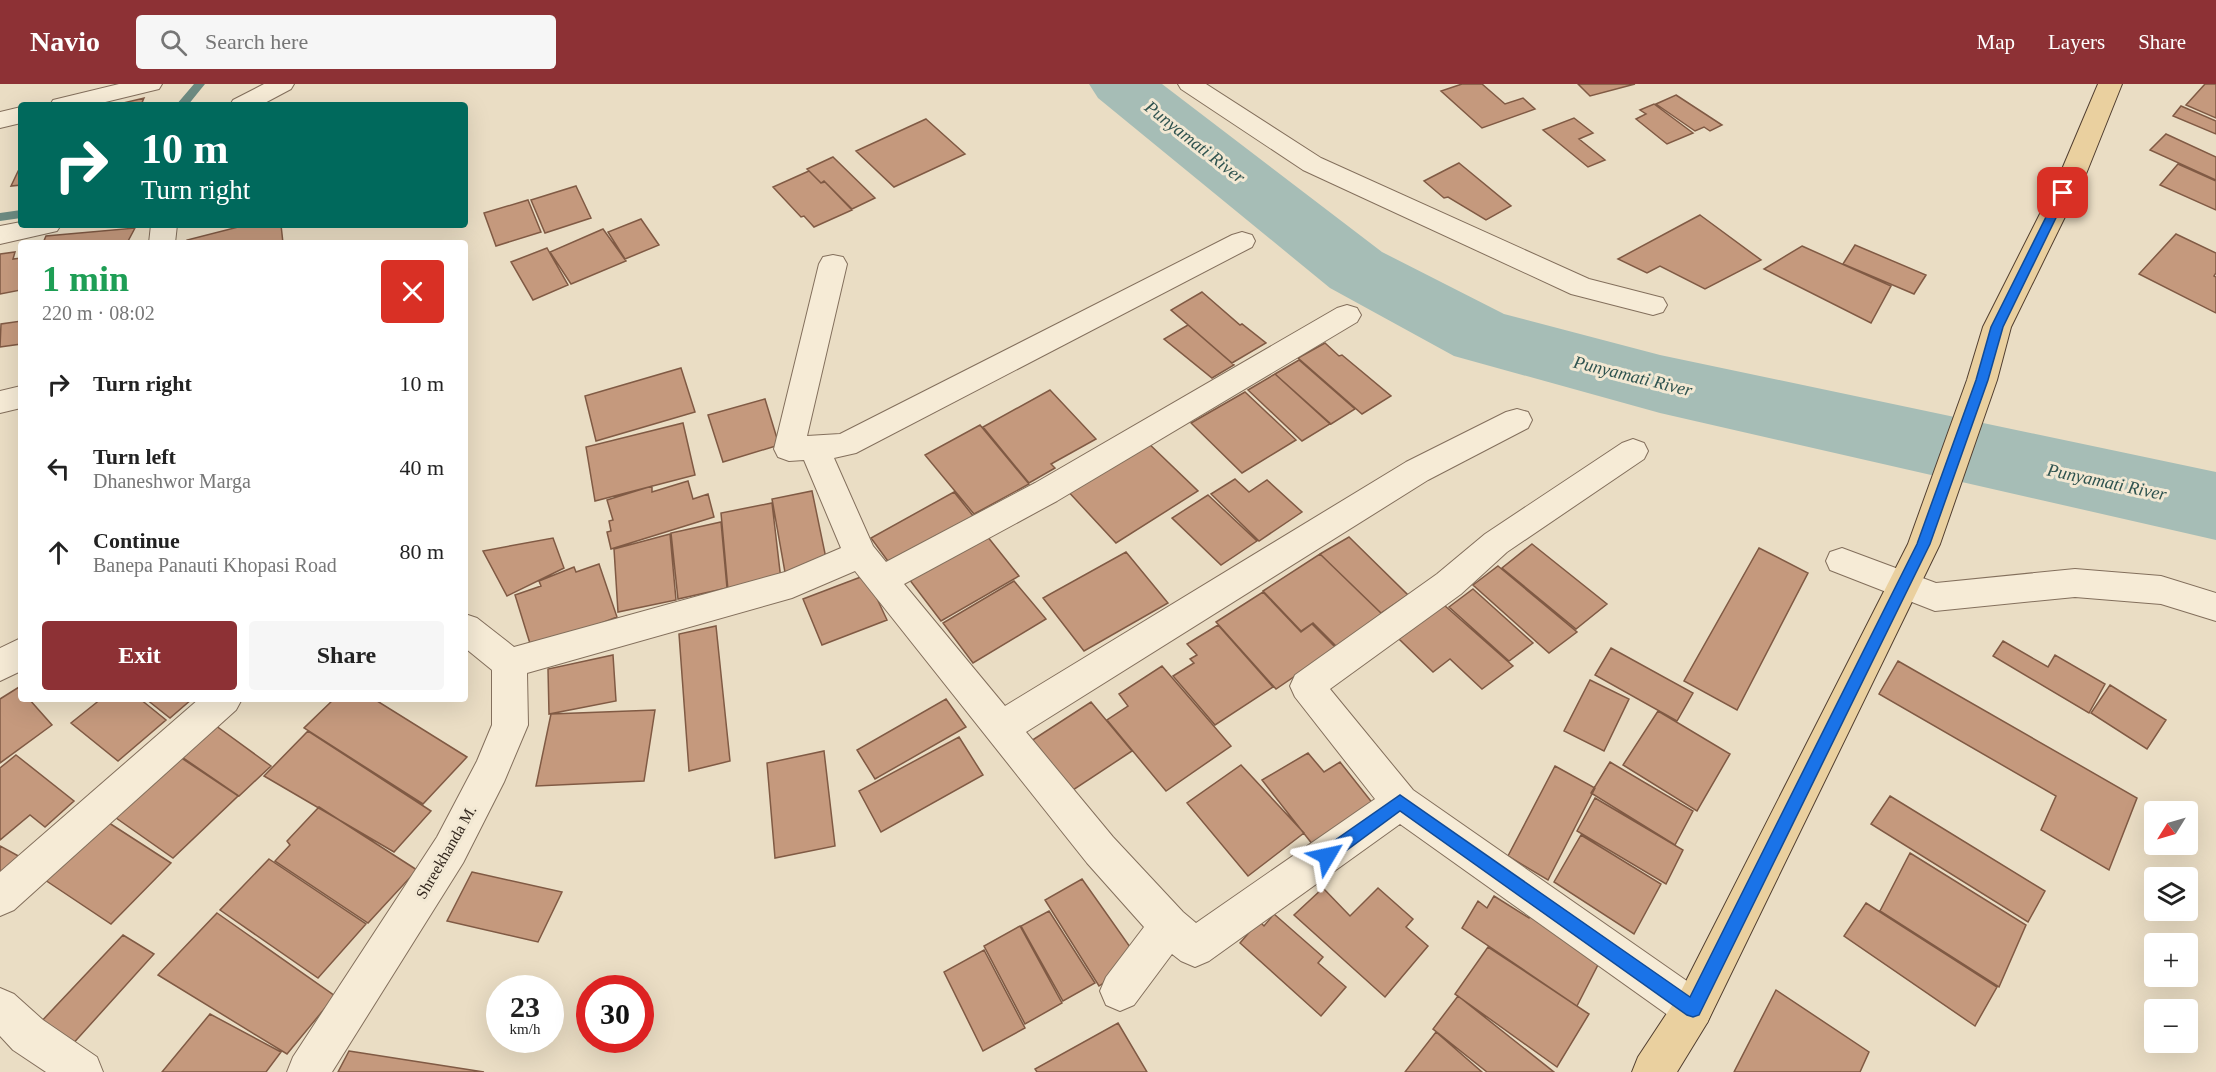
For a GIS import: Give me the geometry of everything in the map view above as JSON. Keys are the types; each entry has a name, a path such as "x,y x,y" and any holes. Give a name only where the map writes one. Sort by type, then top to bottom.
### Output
{"main road":[{"path":"1653,1072 1693,1009 1924,544 1982,380 1997,327 2073,174 2110,84"}],"street":[{"path":"75,102 150,84"},
{"path":"248,102 282,84"},
{"path":"1190,84 1312,164 1581,287 1653,305"},
{"path":"0,120 18,116"},
{"path":"0,235 34,228"},
{"path":"833,264 789,449 845,445 1242,241"},
{"path":"468,630 509,663 792,584 870,567 1046,492 1347,315"},
{"path":"0,402 18,398"},
{"path":"1001,728 1417,471 1517,420"},
{"path":"814,447 870,567 1100,850 1169,926 1195,947 1400,802"},
{"path":"1633,451 1496,543 1449,585 1307,686 1400,802 1693,1009"},
{"path":"1842,561 1935,597 2086,584 2161,590 2216,607"},
{"path":"0,666 18,655"},
{"name":"Shreekhanda M.","path":"308,1072 450,850 491,770 510,725 509,663"},
{"path":"0,897 221,702"},
{"path":"1120,991 1169,926"},
{"path":"0,1008 28,1035 82,1072"}],"building":[{"path":"1462,84 1482,84 1505,104 1523,98 1535,109 1482,128 1441,91"},
{"path":"1578,84 1635,84 1590,96"},
{"path":"2205,84 2216,84 2216,118 2186,105"},
{"path":"1676,95 1722,125 1710,131 1704,127 1695,131 1656,104"},
{"path":"144,98 142,102 127,102"},
{"path":"1654,104 1693,133 1667,144 1636,119 1646,114 1640,110"},
{"path":"2181,106 2216,121 2216,134 2173,116"},
{"path":"1574,118 1593,133 1579,139 1605,160 1588,167 1543,130"},
{"path":"926,119 965,154 894,187 856,151"},
{"path":"2166,134 2216,157 2216,180 2150,150"},
{"path":"833,157 875,198 852,209 824,181 821,183 807,169"},
{"path":"1459,163 1511,206 1486,220 1448,197 1444,198 1424,181"},
{"path":"2178,164 2216,181 2216,210 2160,185"},
{"path":"18,171 18,185 11,186"},
{"path":"809,171 821,183 825,182 852,210 814,227 804,216 801,217 773,187"},
{"path":"576,186 591,218 545,233 531,200"},
{"path":"528,200 541,232 496,246 484,213"},
{"path":"1700,215 1761,260 1705,289 1660,266 1647,273 1618,259"},
{"path":"641,219 659,245 625,259 608,232"},
{"path":"135,228 129,240 44,240 46,236"},
{"path":"234,228 281,228 283,240 187,240"},
{"path":"603,229 626,261 571,284 550,252"},
{"path":"2176,234 2216,253 2214,276 2216,277 2216,313 2139,274"},
{"path":"1855,245 1926,275 1914,294 1843,264"},
{"path":"1802,246 1891,286 1871,323 1764,269"},
{"path":"547,248 568,285 533,300 511,262"},
{"path":"15,252 13,259 18,258 18,291 0,294 0,254"},
{"path":"1202,292 1240,325 1242,324 1266,343 1232,363 1171,310"},
{"path":"18,321 18,344 0,347 1,324"},
{"path":"1188,325 1234,365 1212,378 1164,339"},
{"path":"1325,343 1391,396 1362,414 1298,358"},
{"path":"1299,360 1355,409 1331,424 1275,374"},
{"path":"681,368 695,412 596,441 585,396"},
{"path":"1275,374 1330,424 1302,441 1248,390"},
{"path":"1050,390 1096,439 1051,464 1055,468 1029,483 983,427"},
{"path":"1245,392 1296,440 1242,473 1191,423"},
{"path":"765,399 779,445 723,462 708,415"},
{"path":"683,423 695,475 595,501 586,447"},
{"path":"980,425 1029,484 974,514 925,455"},
{"path":"1144,439 1198,491 1116,543 1064,487"},
{"path":"1235,479 1249,492 1267,480 1302,512 1259,541 1211,494"},
{"path":"688,481 693,499 708,494 714,517 611,549 607,532 611,531 609,521 613,520 607,500 652,486 652,492"},
{"path":"812,491 827,563 786,578 772,499"},
{"path":"954,492 974,517 890,564 871,538"},
{"path":"1208,495 1257,541 1221,565 1172,518"},
{"path":"772,503 781,580 728,590 721,513"},
{"path":"721,522 727,588 678,599 671,533"},
{"path":"670,534 676,600 618,612 614,549"},
{"path":"987,536 1019,576 941,621 909,579"},
{"path":"1349,537 1408,595 1381,613 1320,554"},
{"path":"553,538 564,568 507,596 483,551"},
{"path":"1532,544 1607,604 1576,629 1502,568"},
{"path":"1759,548 1808,573 1737,710 1684,681"},
{"path":"1126,552 1168,603 1084,651 1043,598"},
{"path":"1320,554 1385,617 1339,649 1313,623 1301,631 1263,591"},
{"path":"599,564 617,617 532,650 515,595 541,586 539,581 574,567 576,572"},
{"path":"1498,566 1577,632 1549,653 1473,585"},
{"path":"866,575 887,620 822,645 803,599"},
{"path":"1014,581 1046,619 973,663 943,623"},
{"path":"1473,589 1533,643 1509,661 1449,607"},
{"path":"1263,592 1301,632 1312,624 1336,648 1276,689 1216,622"},
{"path":"1444,605 1513,666 1482,689 1450,659 1433,672 1399,639"},
{"path":"1218,625 1273,687 1215,725 1173,676 1194,663 1190,659 1197,655 1187,644"},
{"path":"716,626 730,761 689,771 679,634"},
{"path":"2003,641 2048,667 2055,655 2105,684 2089,713 1993,656"},
{"path":"1611,648 1693,693 1677,721 1595,675"},
{"path":"613,655 616,701 549,714 548,669"},
{"path":"1898,661 2137,798 2109,870 2041,830 2056,796 1879,694"},
{"path":"1162,666 1231,746 1166,791 1107,720 1128,706 1119,694"},
{"path":"1590,680 1629,699 1604,751 1564,731"},
{"path":"2110,685 2166,720 2147,749 2091,713"},
{"path":"18,688 18,702 32,702 52,725 0,763 0,699"},
{"path":"946,699 966,727 875,779 857,750"},
{"path":"97,702 144,702 166,720 118,761 71,723"},
{"path":"150,702 189,702 170,718"},
{"path":"331,702 379,702 467,757 423,804 304,728"},
{"path":"1091,702 1132,751 1070,792 1031,741"},
{"path":"655,710 644,781 536,786 551,714"},
{"path":"1658,711 1730,754 1697,811 1623,765"},
{"path":"208,720 271,766 239,796 173,751"},
{"path":"308,731 431,811 394,852 264,776"},
{"path":"959,737 983,775 881,832 859,791"},
{"path":"824,751 835,846 775,858 767,763"},
{"path":"174,753 238,796 173,858 109,813"},
{"path":"1308,753 1324,772 1340,762 1374,805 1313,845 1262,780"},
{"path":"16,755 74,801 45,827 30,815 0,840 0,768"},
{"path":"1610,762 1693,811 1675,845 1591,793"},
{"path":"1241,765 1304,833 1248,876 1187,803"},
{"path":"1555,766 1595,788 1548,880 1508,856"},
{"path":"1890,796 2045,891 2028,922 1871,824"},
{"path":"1595,798 1683,850 1666,884 1577,831"},
{"path":"319,807 417,870 368,923 275,861 290,845 287,841"},
{"path":"103,819 171,863 111,924 42,878"},
{"path":"1581,835 1661,884 1634,934 1554,882"},
{"path":"0,846 22,858 0,877"},
{"path":"1910,853 2026,925 1999,987 1880,911"},
{"path":"269,859 366,924 318,978 220,910"},
{"path":"472,872 562,892 538,942 447,921"},
{"path":"1082,879 1135,954 1130,965 1099,986 1045,900"},
{"path":"1323,888 1350,916 1378,888 1413,919 1406,927 1428,946 1385,997 1294,915"},
{"path":"1494,896 1529,918 1532,912 1602,957 1577,1006 1462,928 1478,901 1487,908"},
{"path":"1866,903 1997,987 1975,1026 1844,936"},
{"path":"1049,911 1095,983 1063,1001 1021,926"},
{"path":"217,913 335,996 287,1054 158,975"},
{"path":"1274,914 1323,957 1318,963 1346,987 1321,1016 1240,943 1259,921 1264,926"},
{"path":"1020,926 1062,1003 1025,1024 984,946"},
{"path":"123,935 154,954 70,1047 38,1025"},
{"path":"1488,947 1589,1014 1557,1067 1455,994"},
{"path":"984,950 1025,1028 983,1051 944,972"},
{"path":"1776,990 1869,1052 1860,1072 1734,1072"},
{"path":"1458,996 1554,1072 1487,1072 1433,1029"},
{"path":"210,1014 281,1052 266,1072 162,1072"},
{"path":"1118,1023 1147,1072 1037,1072 1035,1069"},
{"path":"1436,1032 1482,1072 1405,1072"},
{"path":"349,1051 484,1072 338,1072"}],"waterway":[{"path":"185,102 200,84"},
{"name":"Punyamati River","path":"1121,84 1356,270 1481,336 1660,384 2216,506"},
{"path":"0,217 18,214"}],"route":[{"path":"1327,856 1400,802 1693,1009 1924,544 1982,380 1997,327 2063,193"}]}
